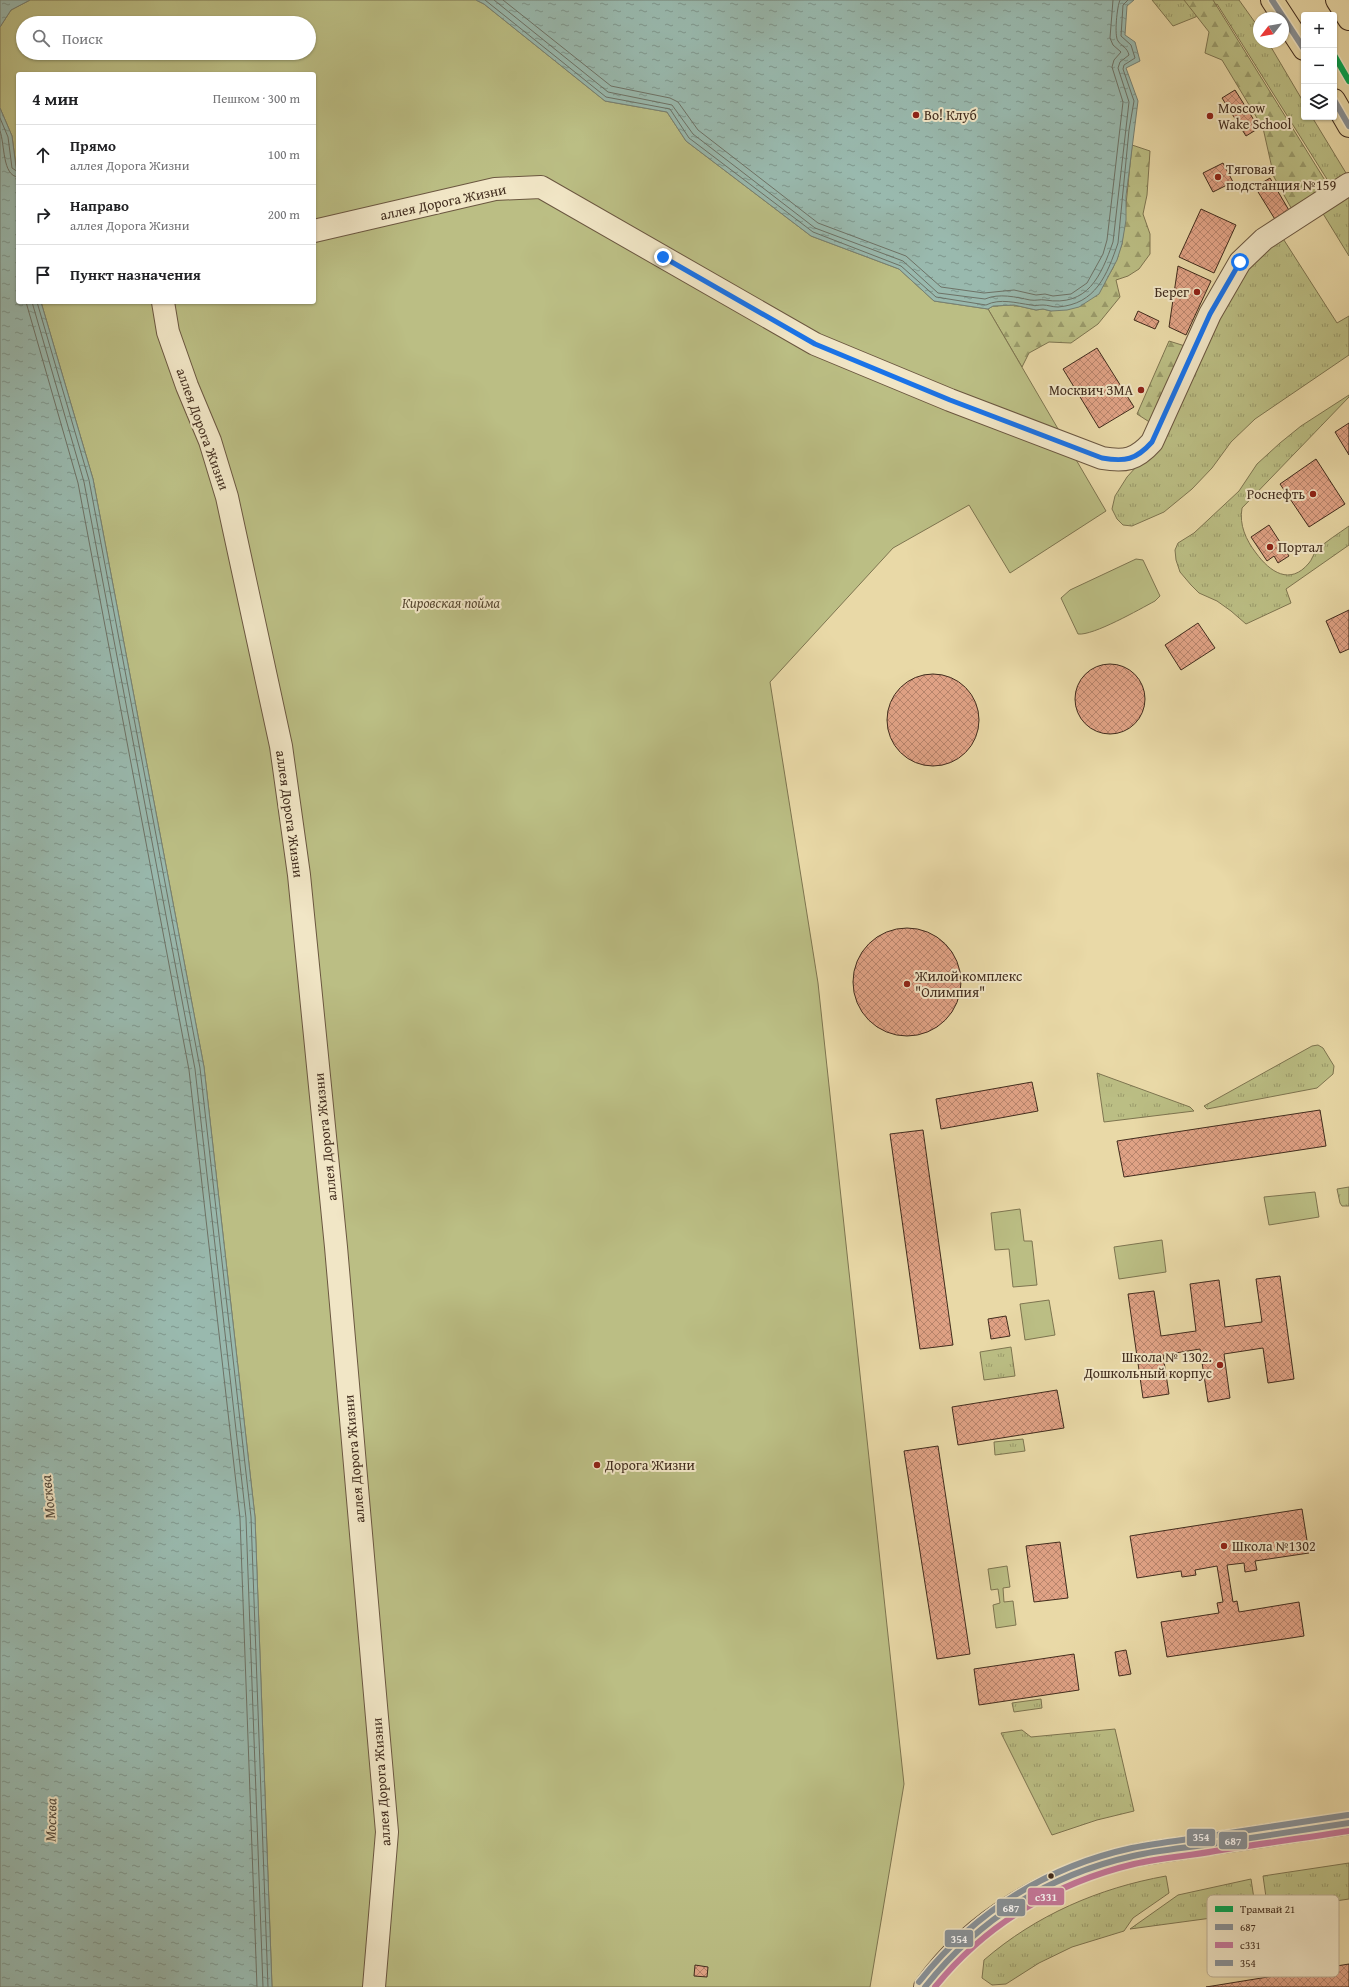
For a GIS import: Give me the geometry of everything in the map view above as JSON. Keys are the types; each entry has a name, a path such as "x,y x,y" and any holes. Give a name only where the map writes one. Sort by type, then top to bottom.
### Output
{"main road":[{"path":"1272,0 1301,44"},
{"path":"1337,0 1349,19"},
{"path":"1337,105 1349,126"}],"street":[{"name":"аллея Дорога Жизни","path":"316,231 495,188 541,187 815,344 950,400 1102,458 1117,461 1129,459 1142,453 1152,442 1210,314 1240,262 1264,238 1349,184"},
{"name":"аллея Дорога Жизни","path":"163,304 168,332 187,386 210,441 227,497 281,746 299,875 336,1246 387,1832 374,1987"},
{"path":"925,1987 952,1955 996,1917 1036,1892 1073,1874 1135,1856 1349,1823"}],"green space":[{"name":"Кировская пойма","path":"30,0 476,0 484,4 605,101 667,112 686,141 811,236 899,269 934,301 988,309 1106,511 1010,573 969,505 893,548 770,682 818,983 904,1784 870,1987 272,1987 255,1517 204,1067 93,479 42,304 316,304 316,72 16,72 16,167 12,136 0,108 0,27 11,10"},
{"path":"1152,0 1239,0 1253,20 1253,48 1272,48 1301,98 1301,120 1314,120 1346,173 1330,184 1217,4 1198,16 1173,26"},
{"path":"1184,0 1213,0 1331,190 1295,215 1274,177 1263,128 1222,60 1205,53 1209,32"},
{"path":"1132,145 1150,151 1147,195 1143,214 1150,234 1150,254 1139,269 1128,276 1116,280 1120,297 1098,324 1071,343 1049,342 1029,353 1022,367 988,309 993,306 1014,305 1036,310 1043,309 1051,311 1105,281 1113,268 1122,244"},
{"path":"1349,195 1349,256 1322,212"},
{"path":"1282,237 1337,323 1349,316 1349,355 1255,419 1231,442 1212,468 1192,489 1164,512 1132,526 1123,525 1117,519 1112,509 1115,496 1127,477 1155,446 1245,268"},
{"path":"1169,341 1185,346 1151,423 1137,414"},
{"path":"1349,395 1349,397 1242,508 1241,514 1242,526 1246,538 1252,548 1268,566 1281,574 1295,574 1302,570 1321,547 1349,526 1349,545 1286,589 1291,603 1246,624 1217,601 1199,593 1180,572 1176,560 1175,550 1178,543 1194,533 1239,491 1257,464 1280,443 1301,426"},
{"path":"1136,559 1143,560 1160,596 1155,601 1105,627 1078,634 1061,598 1070,590"},
{"path":"1318,1045 1323,1048 1334,1066 1333,1074 1317,1088 1207,1109 1204,1106 1312,1046"},
{"path":"1097,1073 1190,1107 1194,1111 1104,1122"},
{"path":"1349,1187 1349,1206 1342,1206 1337,1189"},
{"path":"1315,1192 1319,1217 1269,1225 1264,1197"},
{"path":"1020,1209 1024,1241 1032,1241 1037,1285 1013,1287 1009,1249 995,1250 991,1213"},
{"path":"1162,1240 1166,1272 1119,1279 1114,1247"},
{"path":"1049,1300 1055,1335 1025,1340 1020,1304"},
{"path":"1011,1347 1015,1376 984,1380 980,1352"},
{"path":"1023,1439 1025,1451 995,1455 994,1442"},
{"path":"1007,1566 1010,1587 1003,1588 1004,1602 1013,1601 1016,1625 996,1628 993,1605 1000,1603 998,1589 991,1590 988,1569"},
{"path":"1041,1699 1042,1708 1014,1712 1012,1703"},
{"path":"1115,1729 1134,1811 1097,1820 1052,1835 1001,1733 1022,1730 1031,1737"},
{"path":"1349,1863 1349,1899 1339,1900 1339,1895 1266,1895 1263,1876"},
{"path":"1166,1876 1169,1893 1133,1918 1124,1931 1072,1947 1039,1963 1006,1984 992,1985 982,1978 984,1960 1004,1944 1047,1917 1093,1896 1141,1881"},
{"path":"1251,1879 1253,1895 1207,1895 1207,1919 1130,1929 1178,1895"}],"water":[{"path":"0,0 30,0 11,10 0,27"},
{"name":"Во! Клуб","path":"476,0 1134,0 1127,6 1125,35 1135,42 1140,61 1126,68 1138,101 1126,196 1126,220 1122,244 1117,260 1099,294 1079,307 1067,310 1036,310 1014,305 993,306 988,309 934,301 899,269 811,236 686,141 667,112 605,101 484,4"},
{"name":"Москва","path":"0,108 12,136 16,167 16,304 42,304 93,479 204,1067 255,1517 272,1987 0,1987"}],"building":[{"path":"1235,90 1259,128 1246,136 1222,98"},
{"name":"Тяговая подстанция №159","path":"1223,163 1233,182 1213,192 1203,173"},
{"path":"1270,178 1290,212 1276,221 1255,187"},
{"path":"1201,209 1236,225 1214,273 1179,257"},
{"path":"1178,266 1211,281 1186,335 1169,327"},
{"path":"1138,311 1159,321 1155,329 1134,320"},
{"path":"1097,348 1134,407 1099,428 1063,369"},
{"path":"1349,423 1349,455 1335,432"},
{"name":"Роснефть","path":"1316,459 1345,504 1309,527 1280,484"},
{"name":"Портал","path":"1269,525 1289,556 1278,563 1274,556 1267,561 1251,537"},
{"path":"1349,610 1349,649 1340,653 1326,621"},
{"path":"1198,623 1215,648 1181,670 1165,645"},
{"path":"1103,664 1117,664 1130,670 1139,679 1143,685 1145,699 1143,713 1135,724 1124,732 1117,734 1103,734 1096,732 1085,724 1077,713 1075,706 1075,692 1077,685 1085,674 1096,666"},
{"path":"933,674 950,678 965,688 975,703 979,720 975,737 965,752 950,762 933,766 916,762 901,752 891,737 887,720 891,703 901,688 916,678"},
{"name":"Жилой комплекс \"Олимпия\"","path":"907,928 928,932 945,944 957,961 961,982 957,1003 945,1020 928,1032 907,1036 886,1032 869,1020 857,1003 853,982 857,961 869,944 886,932"},
{"path":"1032,1082 1038,1111 941,1129 936,1099"},
{"path":"1320,1110 1326,1146 1124,1177 1117,1141"},
{"path":"923,1130 953,1345 920,1349 890,1134"},
{"path":"1280,1276 1294,1379 1268,1383 1263,1348 1224,1354 1230,1398 1208,1402 1200,1349 1163,1355 1169,1394 1143,1398 1128,1294 1154,1291 1161,1336 1196,1331 1190,1284 1219,1280 1225,1327 1262,1322 1256,1279"},
{"path":"1006,1316 1010,1336 991,1339 988,1319"},
{"path":"1057,1390 1064,1428 958,1445 952,1407"},
{"path":"938,1446 970,1654 937,1659 904,1451"},
{"path":"1302,1509 1309,1553 1255,1561 1257,1570 1245,1572 1244,1563 1227,1565 1233,1602 1237,1601 1239,1612 1299,1602 1304,1636 1167,1657 1161,1622 1219,1613 1217,1603 1223,1602 1217,1566 1195,1570 1196,1575 1182,1577 1181,1571 1137,1578 1130,1536"},
{"path":"1060,1542 1068,1598 1034,1602 1026,1546"},
{"path":"1126,1650 1131,1674 1119,1676 1115,1652"},
{"path":"1074,1654 1079,1690 979,1705 974,1669"},
{"path":"1349,1964 1349,1987 1206,1987 1268,1977 1339,1977 1339,1966"},
{"path":"695,1965 708,1967 707,1977 694,1976"}],"tram line":[{"name":"21","path":"1337,60 1349,81"}],"transit line":[{"name":"687","path":"1272,0 1303,48"},
{"name":"687","path":"1337,105 1349,126"},
{"name":"354","path":"919,1982 940,1957 988,1914 1014,1896 1070,1867 1100,1856 1132,1848 1348,1815"},
{"name":"687","path":"925,1987 968,1941 992,1921 1017,1903 1072,1875 1102,1864 1143,1854 1349,1823"},
{"name":"с331","path":"935,1987 955,1964 976,1944 1000,1925 1024,1909 1077,1882 1105,1872 1144,1862 1349,1831"}],"place":[{"name":"Во! Клуб","path":"916,115"},
{"name":"Moscow Wake School","path":"1210,116"},
{"name":"Тяговая подстанция №159","path":"1218,177"},
{"name":"Берег","path":"1197,292"},
{"name":"Москвич ЗМА","path":"1141,390"},
{"name":"Роснефть","path":"1313,494"},
{"name":"Портал","path":"1270,547"},
{"name":"Жилой комплекс \"Олимпия\"","path":"907,984"},
{"name":"Школа № 1302. Дошкольный корпус","path":"1220,1365"},
{"name":"Дорога Жизни","path":"597,1465"},
{"name":"Школа №1302","path":"1224,1546"}],"route":[{"path":"663,257 815,344 926,391 1102,458 1117,461 1129,459 1142,453 1152,442 1210,314 1240,262"}]}
